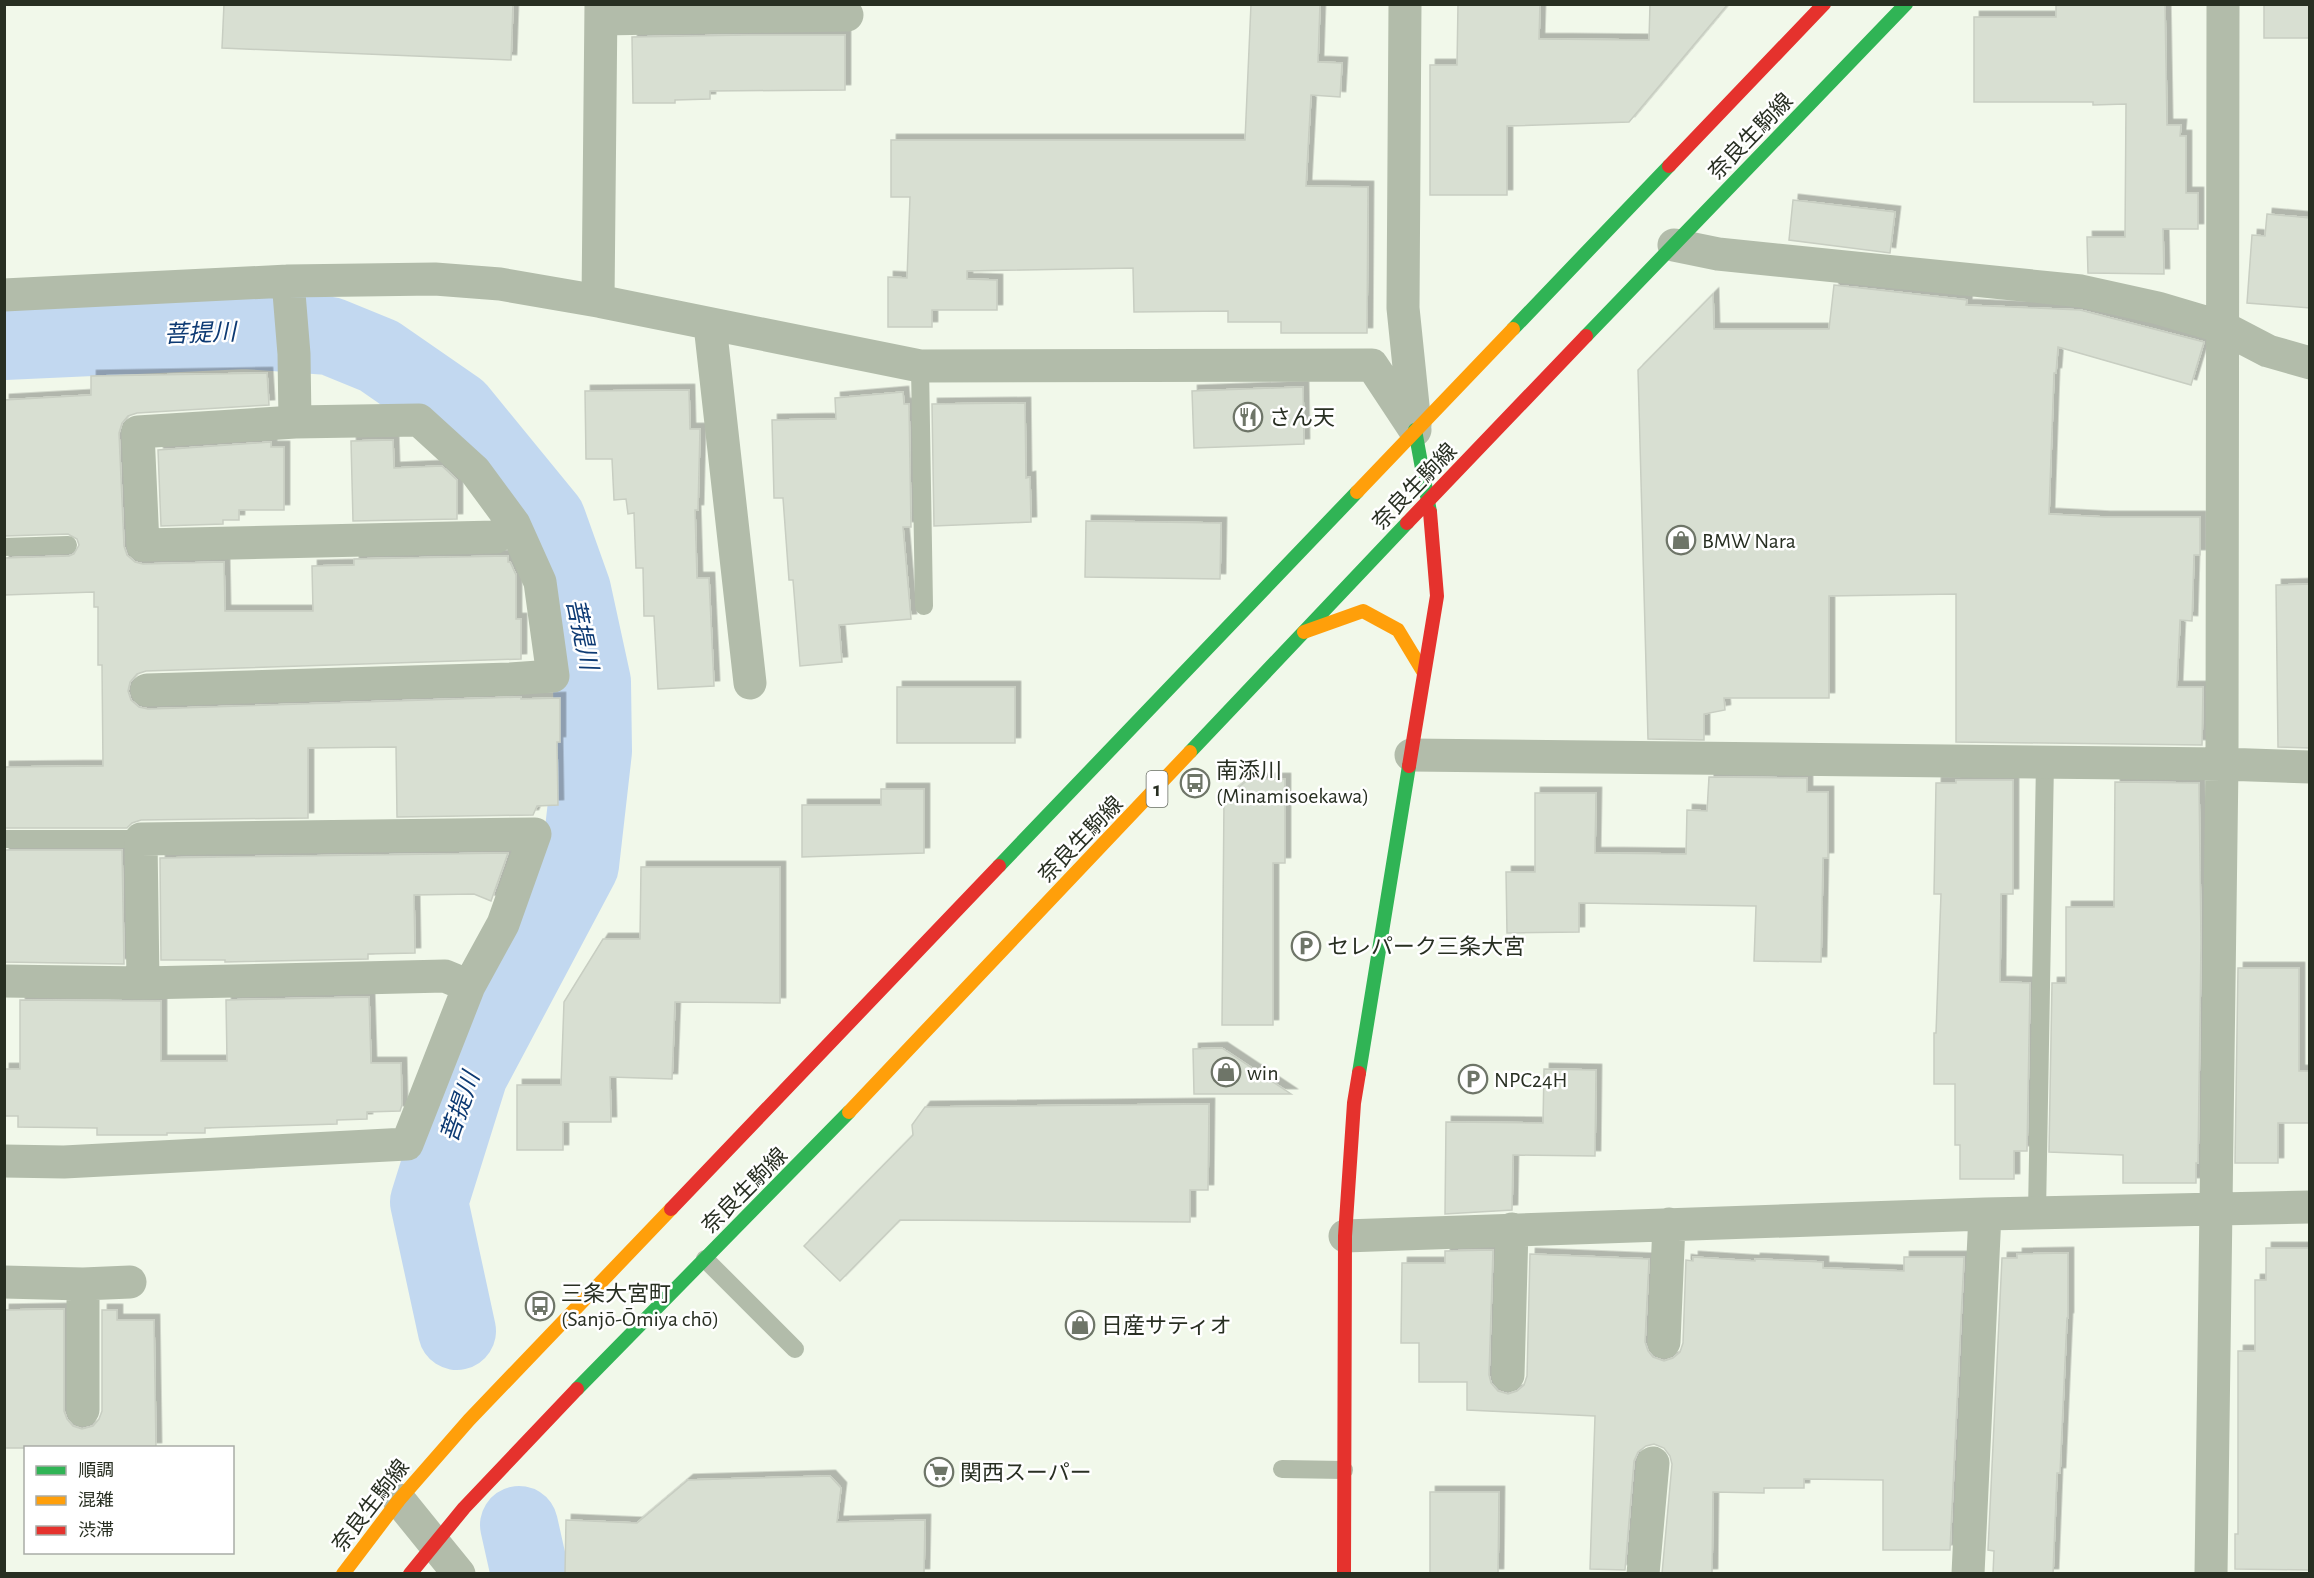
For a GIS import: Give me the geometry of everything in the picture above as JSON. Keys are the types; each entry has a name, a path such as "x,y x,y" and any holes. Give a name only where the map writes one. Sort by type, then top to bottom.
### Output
{"main road":[{"name":"奈良生駒線","path":"343,1574 399,1500 444,1446 500,1386 1824,4"},
{"name":"奈良生駒線","path":"410,1574 435,1542 533,1433 794,1170 1429,500 1906,4"},
{"path":"1344,1574 1344,1236 1354,1103 1437,596 1429,500 1415,430"},
{"path":"1304,632 1363,611 1398,630 1424,673"}],"street":[{"path":"1405,4 1403,308 1415,430"},
{"path":"2211,1574 2222,764 2223,4"},
{"path":"598,301 601,12 847,15"},
{"path":"1674,245 1718,254 2080,291 2158,308 2222,327 2268,351 2310,363"},
{"path":"4,295 289,291 435,279 500,284 598,301 920,366 1372,365 1415,430"},
{"path":"289,291 294,354 295,422"},
{"path":"710,325 750,683"},
{"path":"147,690 553,676 540,582 514,524 475,471 419,420 295,422 138,432 143,545 496,537 514,524"},
{"path":"1411,755 2222,764 2310,767"},
{"path":"4,1161 64,1162 407,1144 469,986 503,924 535,834 141,838 142,982"},
{"path":"4,981 142,982 445,976 469,986"},
{"path":"1344,1236 1985,1214 2310,1207"},
{"path":"1968,1574 1985,1214"},
{"path":"1664,1342 1669,1224"},
{"path":"1508,1375 1512,1229"},
{"path":"4,1282 83,1284 130,1282"},
{"path":"83,1284 83,1410"},
{"path":"1643,1574 1653,1463"},
{"path":"399,1500 459,1574"}],"lane":[{"path":"920,366 924,606"},
{"path":"4,547 68,545"},
{"path":"2037,1213 2044,762"},
{"path":"4,839 141,838"},
{"path":"705,1259 795,1349"},
{"path":"1282,1469 1344,1470"}],"building":[{"path":"224,4 513,4 511,60 222,48"},
{"path":"1251,4 1320,4 1318,62 1342,63 1340,97 1311,95 1306,186 1368,187 1367,333 1281,333 1281,322 1228,322 1228,311 1134,312 1133,268 967,271 967,279 997,280 997,310 932,310 932,327 888,327 888,277 907,278 910,197 891,197 891,140 1245,140"},
{"path":"1458,4 1540,4 1539,39 1649,40 1650,4 1728,4 1629,122 1507,126 1507,195 1430,195 1430,65 1457,65"},
{"path":"2056,4 2165,4 2167,125 2181,125 2180,136 2186,136 2186,193 2198,193 2198,229 2163,229 2164,274 2088,273 2087,237 2125,237 2126,104 1974,102 1974,17 2056,17"},
{"path":"2264,4 2310,4 2310,38 2264,38"},
{"path":"845,35 845,90 710,91 710,99 675,100 675,103 633,103 632,37"},
{"path":"1793,200 1895,212 1890,253 1789,240"},
{"path":"2267,214 2310,218 2310,308 2247,303 2252,235 2265,236"},
{"path":"1834,285 1967,300 1966,305 2080,310 2204,342 2191,385 2058,347 2056,373 2054,373 2049,514 2105,517 2200,517 2200,555 2194,555 2192,621 2180,620 2177,687 2203,687 2202,745 1956,742 1956,594 1829,596 1829,698 1724,698 1725,710 1704,714 1704,740 1648,739 1638,370 1713,294 1714,329 1829,329"},
{"path":"267,373 269,405 137,413 128,416 122,423 119,433 124,546 127,555 135,562 143,564 224,562 225,611 313,611 312,566 354,565 354,559 508,556 508,562 516,575 516,619 521,619 521,659 146,671 137,674 130,682 128,691 131,700 139,707 148,709 521,697 521,699 560,698 560,742 557,742 558,805 537,806 533,815 397,817 396,747 308,748 308,818 141,820 132,823 127,828 4,828 4,767 103,766 102,665 98,665 98,607 94,607 94,592 4,595 4,558 69,556 74,554 79,545 77,539 68,534 4,536 4,400 91,395 91,376"},
{"name":"さん天","path":"1303,387 1304,444 1194,448 1192,391"},
{"path":"689,390 690,429 700,429 698,510 695,510 697,578 709,578 714,686 658,689 654,616 644,616 643,568 636,568 634,513 628,514 626,499 614,500 612,459 586,459 585,391"},
{"path":"903,392 904,404 909,404 911,527 903,527 911,619 839,625 842,662 800,666 793,580 789,580 783,498 774,498 772,420 836,419 835,398"},
{"path":"1025,403 1026,478 1030,477 1031,522 934,526 932,404"},
{"path":"393,440 394,468 442,466 457,480 457,519 353,521 351,441"},
{"path":"271,442 271,447 284,447 284,510 239,510 239,520 223,520 223,524 161,526 158,450"},
{"path":"1086,521 1221,523 1220,579 1085,577"},
{"path":"2310,584 2310,748 2278,747 2276,585"},
{"path":"897,687 1015,687 1015,743 897,743"},
{"path":"1709,777 1807,778 1807,792 1828,792 1828,858 1823,858 1821,962 1754,961 1756,906 1579,903 1579,932 1507,933 1506,872 1535,872 1535,793 1596,793 1595,853 1686,854 1687,810 1707,811"},
{"path":"1249,779 1285,779 1285,863 1273,863 1273,1025 1222,1025 1224,799"},
{"path":"1956,780 2013,780 2013,894 2001,894 2000,982 2030,983 2027,1151 2014,1151 2014,1179 1960,1179 1960,1145 1955,1145 1955,1084 1934,1084 1934,1033 1936,1033 1941,894 1934,894 1936,783 1956,783"},
{"path":"2115,782 2199,783 2201,943 2196,1183 2123,1183 2123,1155 2049,1152 2052,983 2066,983 2066,907 2114,907"},
{"path":"881,789 924,789 924,853 802,857 802,805 881,805"},
{"path":"4,850 122,850 124,964 4,962"},
{"path":"508,853 491,901 474,894 414,895 415,953 368,954 368,959 225,962 225,960 161,960 160,858"},
{"path":"641,867 780,867 780,1003 675,1002 672,1079 610,1077 611,1122 563,1122 563,1150 517,1150 517,1085 561,1085 564,1002 603,939 640,939"},
{"path":"2238,968 2299,968 2299,1071 2310,1071 2310,1123 2278,1123 2278,1163 2235,1163"},
{"path":"369,997 371,1063 401,1063 402,1105 400,1111 367,1112 367,1119 337,1120 337,1124 205,1128 205,1133 167,1133 167,1135 97,1135 97,1128 18,1127 18,1116 4,1116 4,1069 20,1069 20,1000 161,1001 161,1061 227,1061 226,1000"},
{"name":"win","path":"1222,1048 1291,1094 1194,1094 1193,1049"},
{"path":"1544,1069 1596,1070 1595,1156 1513,1155 1512,1210 1445,1214 1446,1122 1543,1123"},
{"path":"1209,1104 1208,1190 1190,1190 1190,1222 900,1220 840,1281 804,1246 913,1135 912,1125 925,1107"},
{"path":"2266,1248 2310,1248 2310,1570 2235,1569 2235,1534 2238,1534 2238,1351 2255,1351 2255,1280 2266,1280"},
{"path":"1493,1250 1489,1375 1491,1383 1498,1391 1508,1394 1524,1385 1527,1376 1530,1254 1649,1259 1645,1342 1653,1357 1664,1361 1680,1352 1683,1343 1686,1260 1693,1261 1693,1257 1823,1262 1823,1268 1904,1271 1904,1257 1964,1257 1950,1550 1883,1550 1883,1480 1804,1479 1804,1488 1764,1488 1764,1493 1713,1492 1712,1574 1662,1574 1672,1464 1664,1448 1654,1444 1638,1452 1634,1461 1625,1570 1590,1569 1595,1416 1467,1410 1467,1382 1419,1382 1419,1343 1401,1343 1402,1263 1445,1263 1445,1251"},
{"path":"2068,1253 2068,1318 2060,1473 2057,1473 2053,1574 1993,1574 1994,1551 1988,1550 2002,1258 2017,1258 2017,1254"},
{"path":"64,1309 64,1411 73,1426 82,1429 93,1426 102,1411 102,1310 117,1310 117,1320 154,1320 156,1446 4,1448 4,1310"},
{"path":"830,1476 841,1488 837,1522 925,1520 924,1574 565,1574 566,1520 637,1523 688,1480"},
{"path":"1430,1492 1499,1492 1498,1574 1430,1574"}],"waterway":[{"name":"菩提川","path":"4,341 245,330 330,336 379,356 457,410 547,520 572,590 592,682 593,751 580,865 469,1074 429,1202 457,1331"},
{"name":"菩提川","path":"519,1525 530,1574"}],"traffic: fast":[{"path":"1586,336 1906,4"},
{"path":"1513,329 1669,166"},
{"path":"1415,430 1430,512"},
{"path":"999,866 1357,492"},
{"path":"1190,752 1407,523"},
{"path":"1359,1073 1409,766"},
{"path":"577,1389 849,1112"}],"traffic: slow":[{"path":"1357,492 1513,329"},
{"path":"1304,632 1363,611 1398,630 1424,673"},
{"path":"849,1112 1190,752"},
{"path":"343,1574 399,1500 469,1420 671,1209"}],"traffic: jam":[{"path":"1669,166 1824,4"},
{"path":"1407,523 1586,336"},
{"path":"1409,766 1437,596 1430,512"},
{"path":"671,1209 999,866"},
{"path":"1344,1574 1345,1236 1354,1103 1359,1073"},
{"path":"410,1574 464,1508 577,1389"}],"place":[{"name":"さん天","path":"1248,417"},
{"name":"BMW Nara","path":"1681,540"},
{"name":"南添川 (Minamisoekawa)","path":"1195,783"},
{"name":"セレパーク三条大宮","path":"1306,946"},
{"name":"win","path":"1226,1072"},
{"name":"NPC24H","path":"1473,1079"},
{"name":"三条大宮町 (Sanjō-Ōmiya chō)","path":"540,1306"},
{"name":"日産サティオ","path":"1080,1325"},
{"name":"関西スーパー","path":"939,1472"}]}
